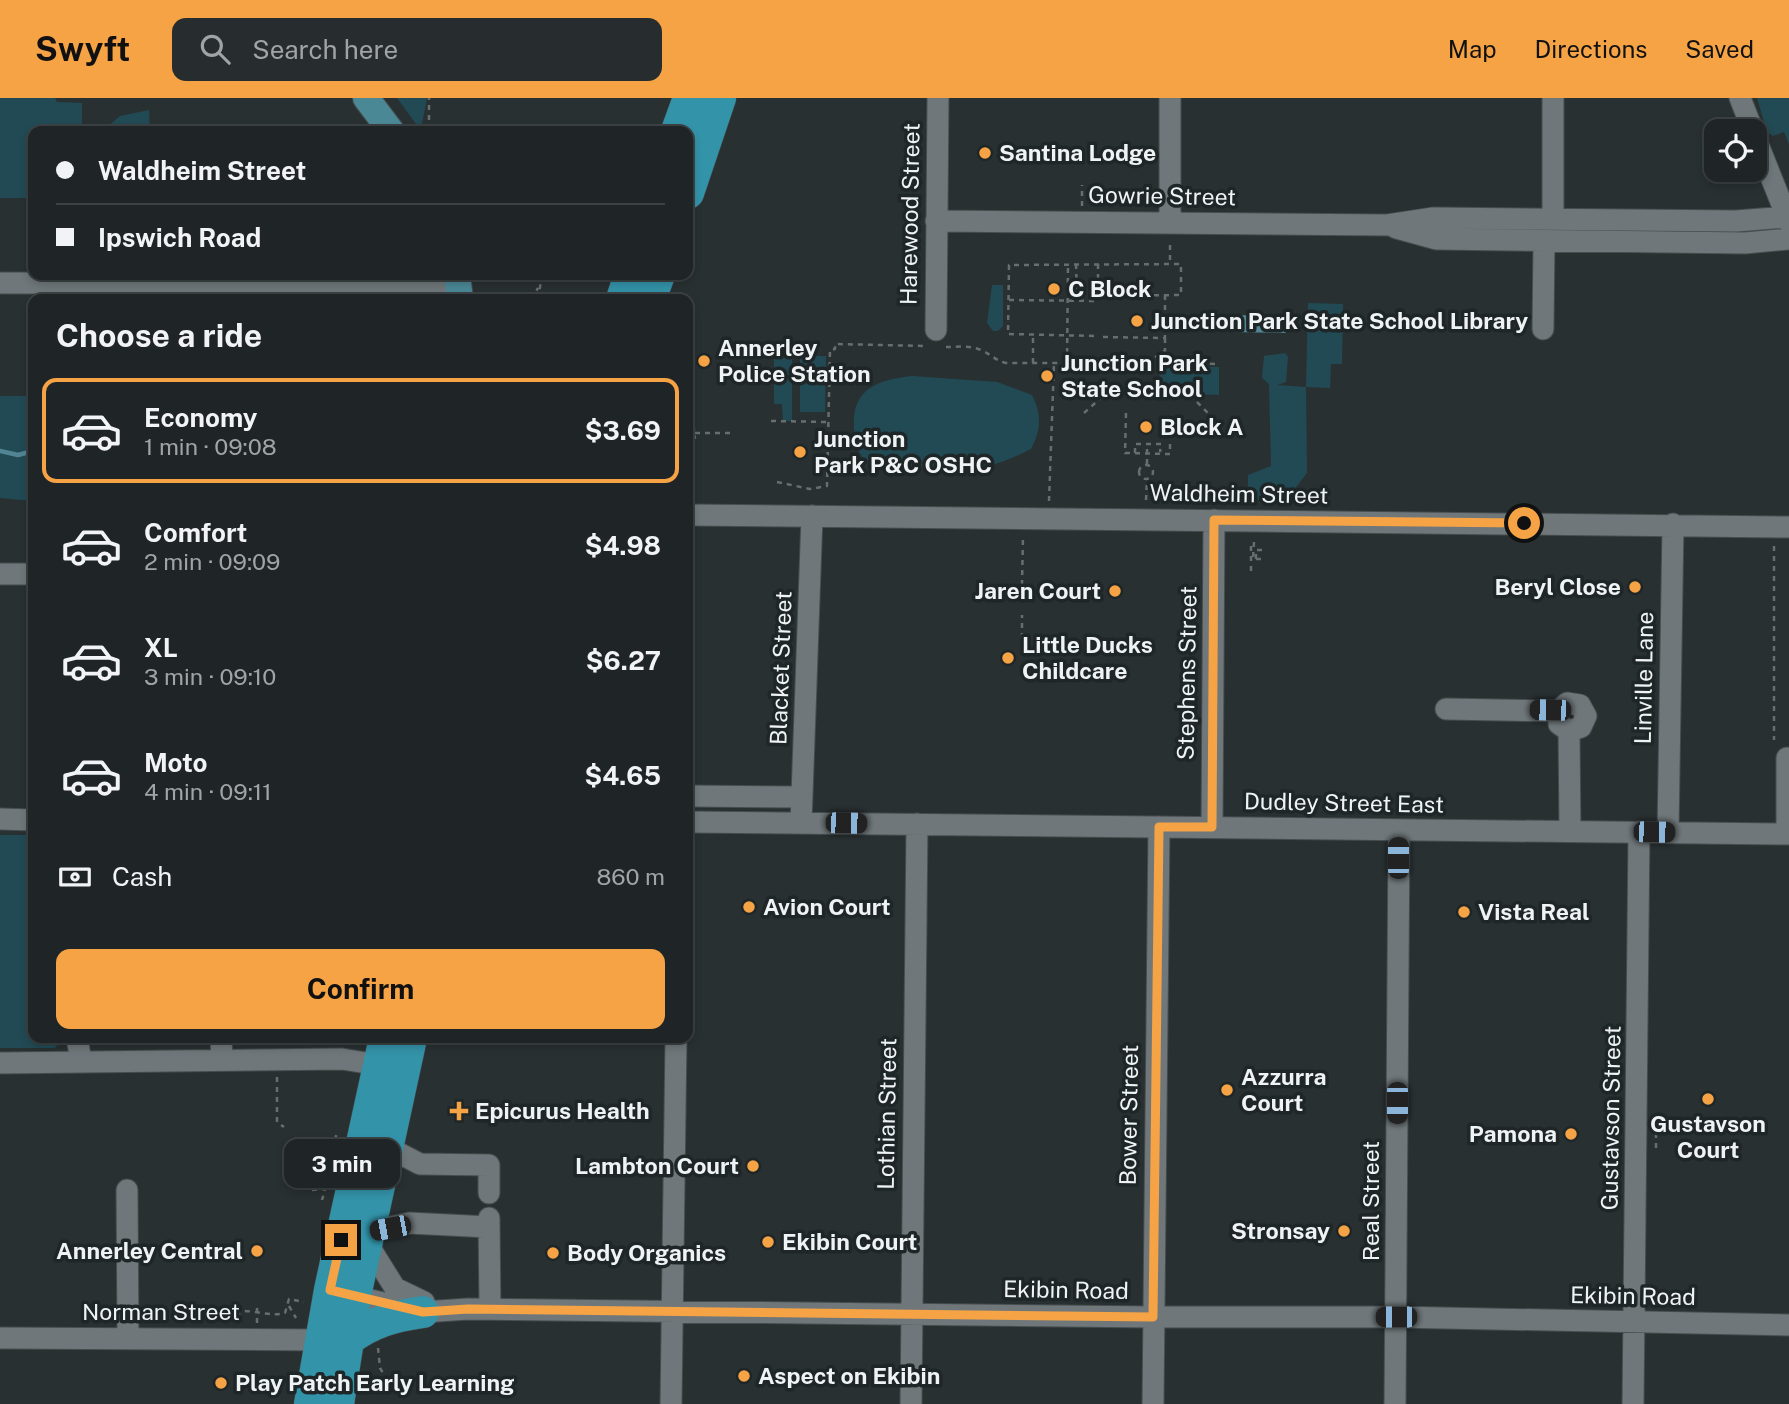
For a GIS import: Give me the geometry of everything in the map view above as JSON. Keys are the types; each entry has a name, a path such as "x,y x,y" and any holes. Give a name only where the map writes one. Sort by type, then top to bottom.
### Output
{"highway":[{"path":"679,126 689,98"},
{"path":"693,178 720,98"},
{"path":"343,1293 368,1237 410,1043"},
{"path":"350,1398 349,1340 343,1293 382,1052"},
{"path":"310,1404 349,1340 364,1327 387,1318 423,1312"}],"main road":[{"path":"366,98 387,126"}],"street":[{"name":"Harewood Street","path":"937,341 938,98"},
{"path":"1170,98 1170,222"},
{"path":"1553,98 1553,218"},
{"path":"1740,98 1748,119"},
{"path":"1767,167 1788,220"},
{"name":"Gowrie Street","path":"936,221 1387,225 1433,218 1788,220"},
{"name":"Gowrie Street","path":"1387,225 1436,239 1745,243 1789,239"},
{"path":"1543,329 1545,242"},
{"path":"0,283 458,286"},
{"name":"Waldheim Street","path":"693,515 811,508 1214,520 1789,527"},
{"name":"Blacket Street","path":"801,823 811,508"},
{"name":"Stephens Street","path":"1212,827 1214,520"},
{"name":"Linville Lane","path":"1668,833 1673,524"},
{"path":"0,575 28,575"},
{"path":"1446,709 1558,711 1567,703 1580,705 1586,716 1581,727 1569,731 1570,831"},
{"path":"1787,758 1788,834"},
{"path":"693,796 801,797"},
{"path":"0,819 28,820"},
{"name":"Dudley Street East","path":"693,822 1788,834"},
{"name":"Lothian Street","path":"911,1404 917,824"},
{"name":"Bower Street","path":"1153,1404 1159,827"},
{"name":"Real Street","path":"1395,1404 1399,830"},
{"name":"Gustavson Street","path":"1633,1404 1639,832"},
{"path":"78,1043 81,1061"},
{"path":"221,1043 222,1060"},
{"path":"671,1404 676,1043"},
{"path":"0,1063 342,1059 382,1052"},
{"path":"387,1147 420,1164 489,1165 489,1193"},
{"path":"127,1190 128,1338"},
{"path":"368,1237 409,1223 489,1223 490,1309"},
{"name":"Ekibin Road","path":"368,1237 387,1278 401,1293 422,1302 468,1309"},
{"name":"Ekibin Road","path":"343,1293 423,1312 490,1309 1153,1317 1396,1317 1634,1324 1789,1325"},
{"name":"Norman Street","path":"0,1338 349,1340"}],"path":[{"path":"429,98 429,120"},
{"path":"1082,185 1082,199"},
{"path":"1170,244 1170,264"},
{"path":"1076,264 1077,298"},
{"path":"1009,300 1098,301 1098,264"},
{"path":"1096,335 1008,334 1009,265 1181,264 1181,295 1098,296"},
{"path":"1068,265 1068,363"},
{"path":"534,294 540,280"},
{"path":"538,288 538,294"},
{"path":"1165,295 1166,363 1219,364"},
{"path":"1033,363 1034,335"},
{"path":"1103,337 1165,338"},
{"path":"776,482 810,489 827,486 830,350 835,349 835,344 937,341 972,347 983,351 993,360 1006,363 1103,363"},
{"path":"1147,363 1165,350"},
{"path":"1049,501 1054,363"},
{"path":"1084,413 1114,387"},
{"path":"1197,402 1209,414"},
{"path":"1126,414 1125,453 1170,454 1170,442"},
{"path":"693,418 695,439"},
{"path":"771,421 828,422"},
{"path":"695,433 731,433"},
{"path":"1135,453 1135,444 1160,444 1160,454"},
{"path":"1147,444 1147,464 1139,472 1147,479"},
{"path":"1146,502 1147,479 1154,471 1147,464"},
{"path":"810,489 811,508"},
{"path":"1022,585 1023,539"},
{"path":"1252,542 1253,559"},
{"path":"1774,546 1774,740"},
{"path":"1251,571 1256,550 1264,550"},
{"path":"1253,559 1261,559"},
{"path":"1022,615 1022,638"},
{"path":"277,1073 277,1122 284,1127"},
{"path":"335,1140 337,1132"},
{"path":"325,1177 328,1167"},
{"path":"320,1172 333,1185"},
{"path":"312,1189 325,1189 322,1200"},
{"path":"230,1317 239,1316 239,1311 257,1309 270,1314 285,1313 289,1298 292,1299 295,1293"},
{"path":"292,1299 302,1302"},
{"path":"288,1306 296,1318"},
{"path":"257,1309 257,1318"},
{"path":"265,1319 270,1314"},
{"path":"349,1340 380,1368 386,1378"},
{"path":"350,1398 382,1387"}],"shaded area":[{"path":"0,98 55,98 57,102 82,103 82,126 28,126 28,198 0,198"},
{"path":"397,98 427,98 422,124 416,124"},
{"path":"1757,98 1789,98 1789,144 1784,132 1773,136 1767,132 1767,119 1763,119"},
{"path":"149,110 150,126 108,126 120,116"},
{"path":"992,285 1003,285 1003,326 998,331 993,331 987,323"},
{"path":"1308,303 1343,304 1342,364 1331,364 1330,388 1306,387"},
{"path":"1229,315 1286,316 1286,333 1229,332"},
{"path":"774,349 792,349 792,421 783,421 782,404 774,404"},
{"path":"1285,353 1288,357 1286,382 1277,385 1306,387 1307,473 1286,500 1248,499 1248,475 1271,466 1269,384 1262,378 1264,356"},
{"path":"800,356 826,356 825,412 800,412"},
{"path":"1160,366 1219,367 1219,395 1159,393"},
{"path":"912,376 997,382 1032,395 1039,422 1031,449 986,466 942,469 886,466 864,459 858,449 854,429 857,404 869,389 877,384"},
{"path":"0,396 28,396 28,501 0,498"},
{"path":"0,835 28,835 28,1043 59,1043 55,1048 0,1048"}],"waterway":[{"path":"0,451 18,455 28,452"}],"place":[{"name":"Santina Lodge","path":"985,153"},
{"name":"C Block","path":"1054,289"},
{"name":"Junction Park State School Library","path":"1137,321"},
{"name":"Annerley Police Station","path":"704,361"},
{"name":"Junction Park State School","path":"1047,376"},
{"name":"Block A","path":"1146,427"},
{"name":"Junction Park P&C OSHC","path":"800,452"},
{"name":"Beryl Close","path":"1635,587"},
{"name":"Jaren Court","path":"1115,591"},
{"name":"Little Ducks Childcare","path":"1008,658"},
{"name":"Avion Court","path":"749,907"},
{"name":"Vista Real","path":"1464,912"},
{"name":"Azzurra Court","path":"1227,1090"},
{"name":"Gustavson Court","path":"1708,1099"},
{"name":"Epicurus Health","path":"459,1111"},
{"name":"Pamona","path":"1571,1134"},
{"name":"Lambton Court","path":"753,1166"},
{"name":"Stronsay","path":"1344,1231"},
{"name":"Ekibin Court","path":"768,1242"},
{"name":"Annerley Central","path":"257,1251"},
{"name":"Body Organics","path":"553,1253"},
{"name":"Aspect on Ekibin","path":"744,1376"},
{"name":"Play Patch Early Learning","path":"221,1383"}],"route":[{"path":"341,1240 330,1290 423,1312 468,1309 1153,1317 1159,827 1212,827 1214,520 1524,523"}]}
